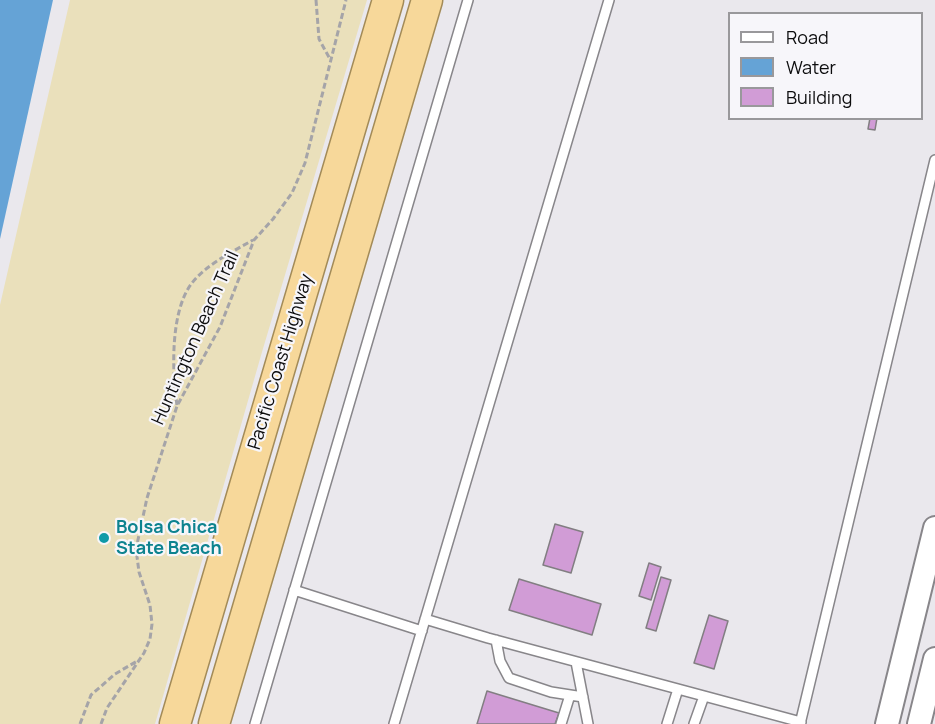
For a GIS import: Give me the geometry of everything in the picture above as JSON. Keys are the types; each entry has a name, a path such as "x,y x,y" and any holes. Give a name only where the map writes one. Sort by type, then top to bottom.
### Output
{"highway":[{"name":"Pacific Coast Highway","path":"174,724 388,0"},
{"name":"Pacific Coast Highway","path":"214,724 427,0"}],"street":[{"path":"887,724 935,528"},
{"path":"919,724 935,659"}],"lane":[{"path":"255,724 468,0"},
{"path":"394,724 609,0"},
{"path":"425,619 801,723 935,160"},
{"path":"294,590 422,631"},
{"path":"492,639 509,678 551,692 583,697"},
{"path":"576,662 588,724"},
{"path":"667,724 678,689"},
{"path":"561,724 570,695"},
{"path":"694,724 704,696"}],"path":[{"path":"316,0 319,39 331,62"},
{"name":"Huntington Beach Trail","path":"101,724 107,708 140,660 150,639 152,624 150,606 139,572 136,549 147,498 177,406 220,327 254,240 292,194 305,163 346,0"},
{"path":"177,406 174,346 178,316 186,293 203,272 254,240"},
{"path":"80,724 91,695 116,674 140,660"}],"sand":[{"name":"Bolsa Chica State Beach","path":"70,0 367,0 262,352 155,724 0,724 0,305"}],"water":[{"path":"0,0 53,0 0,239"}],"building":[{"path":"870,120 877,120 875,130 868,129"},
{"path":"555,524 583,532 571,573 543,565"},
{"path":"649,563 661,567 651,600 639,596"},
{"path":"661,577 671,580 656,631 646,628"},
{"path":"519,579 601,604 592,635 509,610"},
{"path":"709,615 728,621 714,669 694,663"},
{"path":"487,691 559,713 555,724 477,724"}],"place":[{"name":"Bolsa Chica State Beach","path":"104,538"}]}
